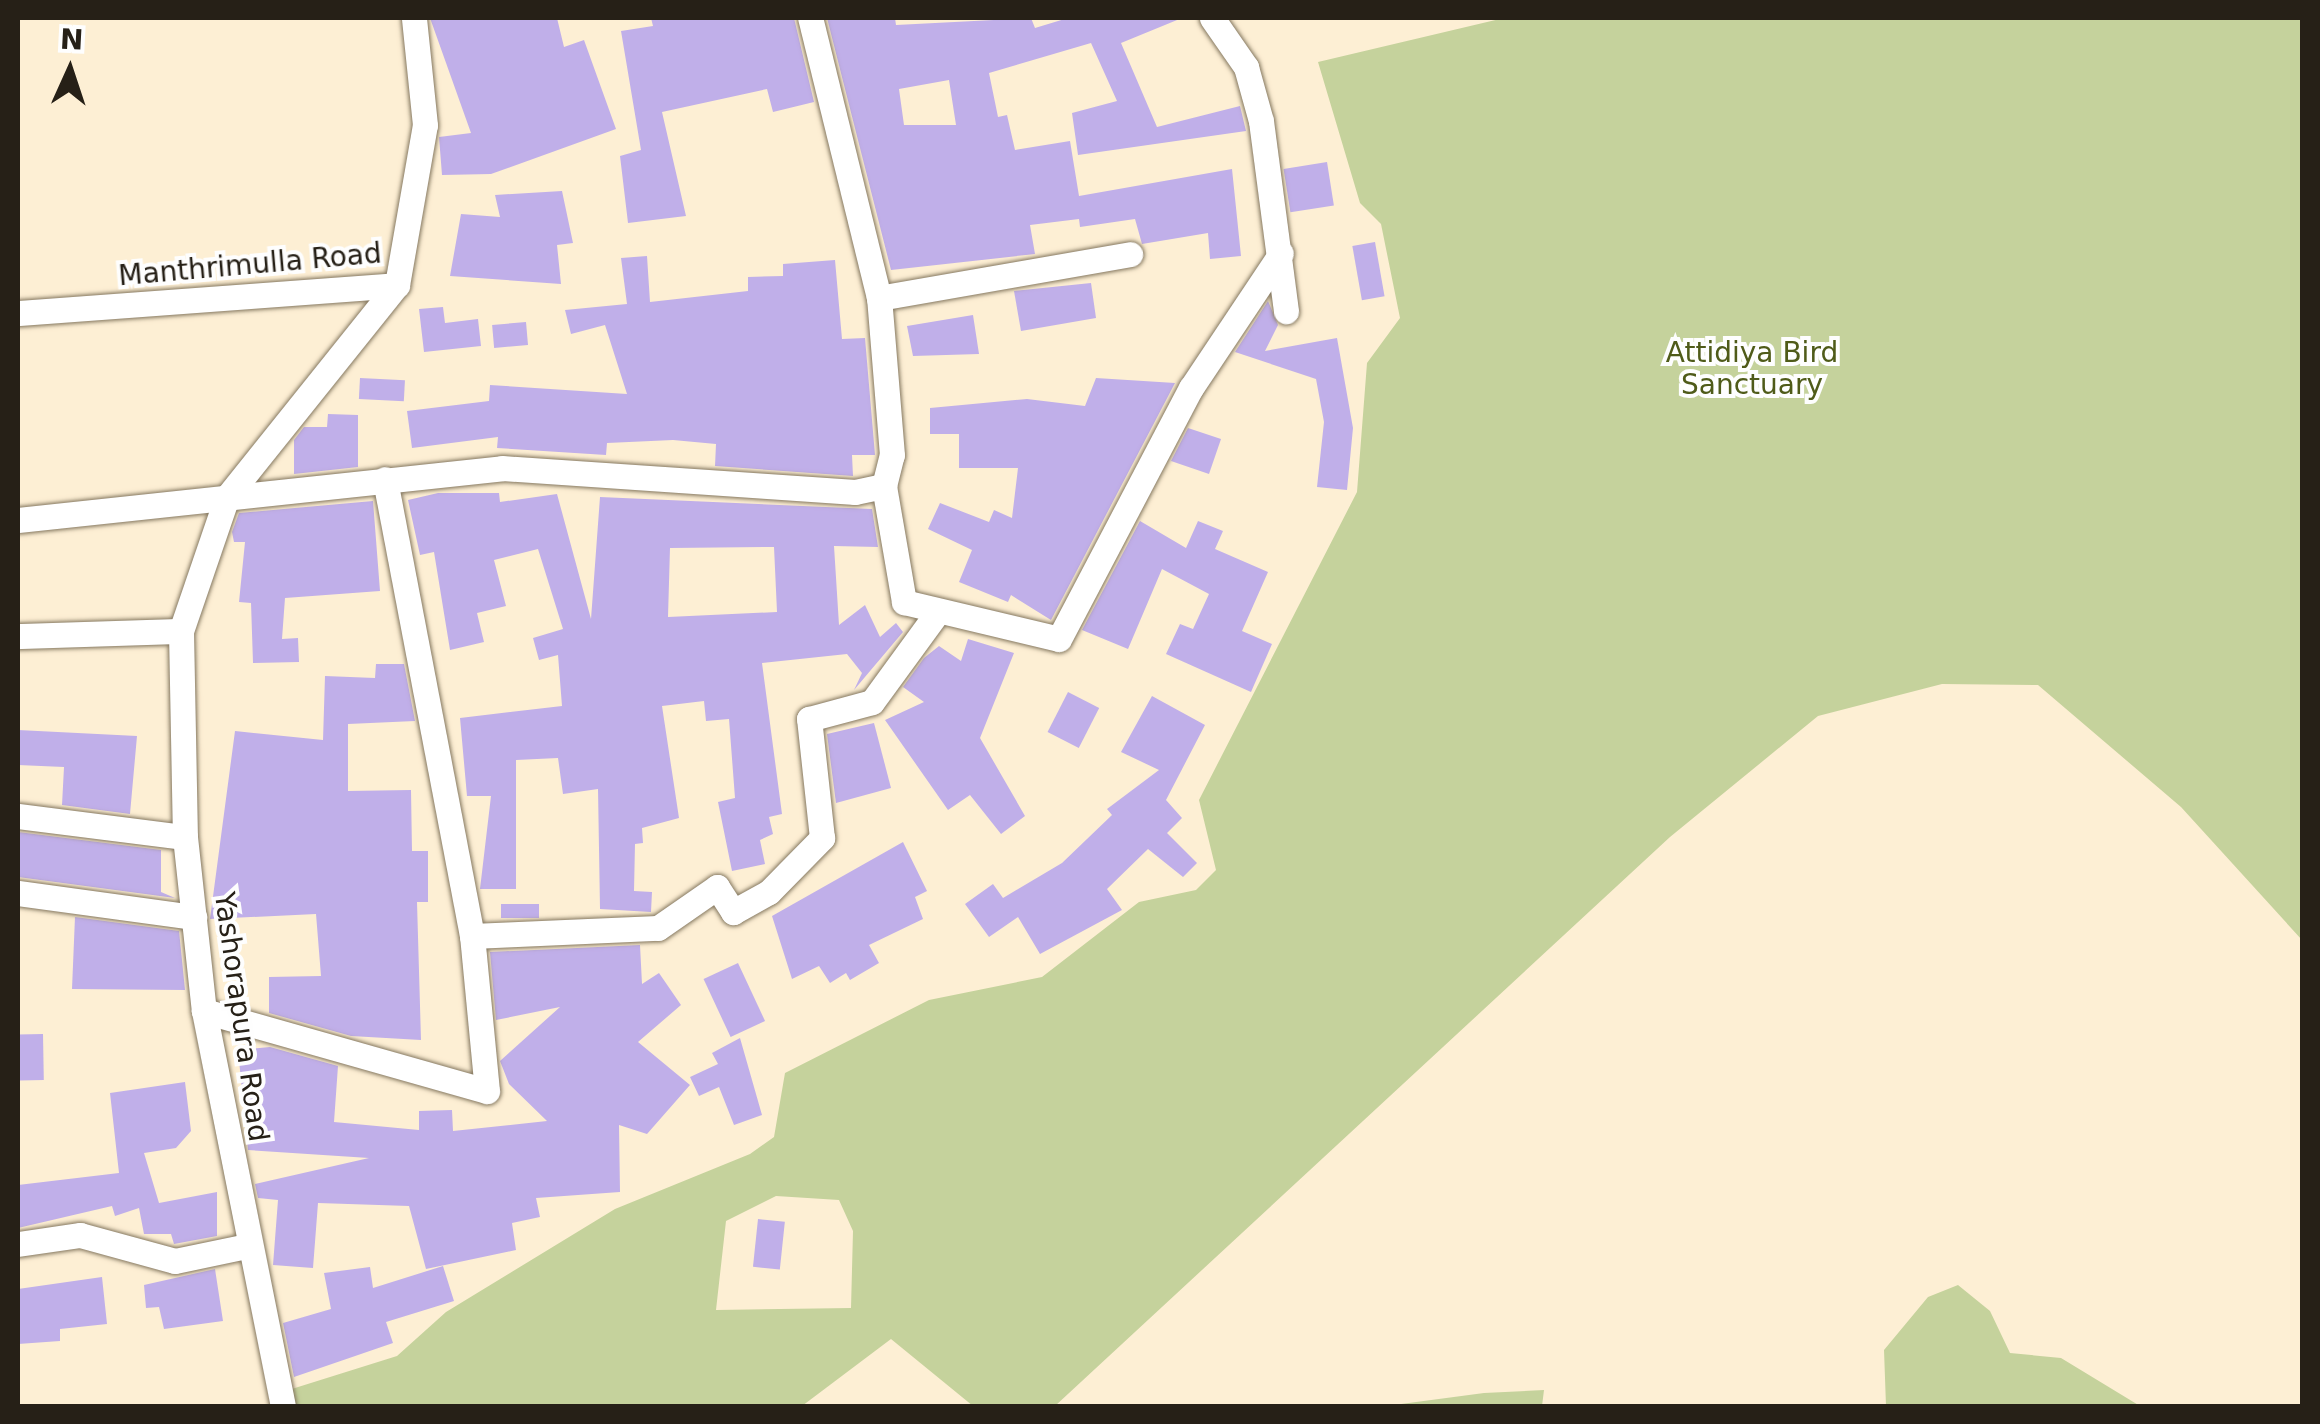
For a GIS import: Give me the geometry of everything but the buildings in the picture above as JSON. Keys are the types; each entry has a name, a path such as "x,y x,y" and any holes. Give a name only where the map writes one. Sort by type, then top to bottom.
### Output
{"street":[{"name":"Manthrimulla Road","path":"18,313 398,285 424,139 426,80 414,18"},
{"path":"810,18 878,298 892,455 884,486 904,602 1059,640 1190,388 1281,253"},
{"path":"1212,18 1246,68 1281,253 1286,311"},
{"path":"878,298 1130,254"},
{"path":"18,636 181,631 227,497 398,285"},
{"path":"18,520 502,468 854,492 884,486"},
{"path":"204,1011 487,1091 472,936 385,480"},
{"path":"472,936 658,928 717,887 734,912 769,892 822,838 809,719 872,702 937,613"},
{"name":"Yashorapura Road","path":"181,631 185,837 204,1011 283,1406"},
{"path":"18,816 185,837"},
{"path":"18,893 194,917"},
{"path":"18,1244 80,1235 175,1261 248,1246"}],"green space":[{"name":"Attidiya Bird Sanctuary","path":"1504,18 2302,18 2302,940 2181,807 2038,685 1942,684 1818,716 1670,837 1055,1406 973,1406 891,1339 802,1406 283,1406 279,1393 397,1356 446,1312 615,1209 750,1154 774,1137 785,1073 929,1000 1042,977 1139,902 1196,890 1216,870 1199,800 1357,492 1367,363 1400,318 1381,224 1360,203 1318,62","holes":["776,1196 839,1200 853,1231 851,1308 716,1310 726,1221"]},
{"path":"1958,1285 1990,1311 2010,1353 2061,1358 2140,1406 1886,1406 1884,1350 1928,1297"},
{"path":"1544,1390 1542,1406 1386,1406 1484,1393"}]}
